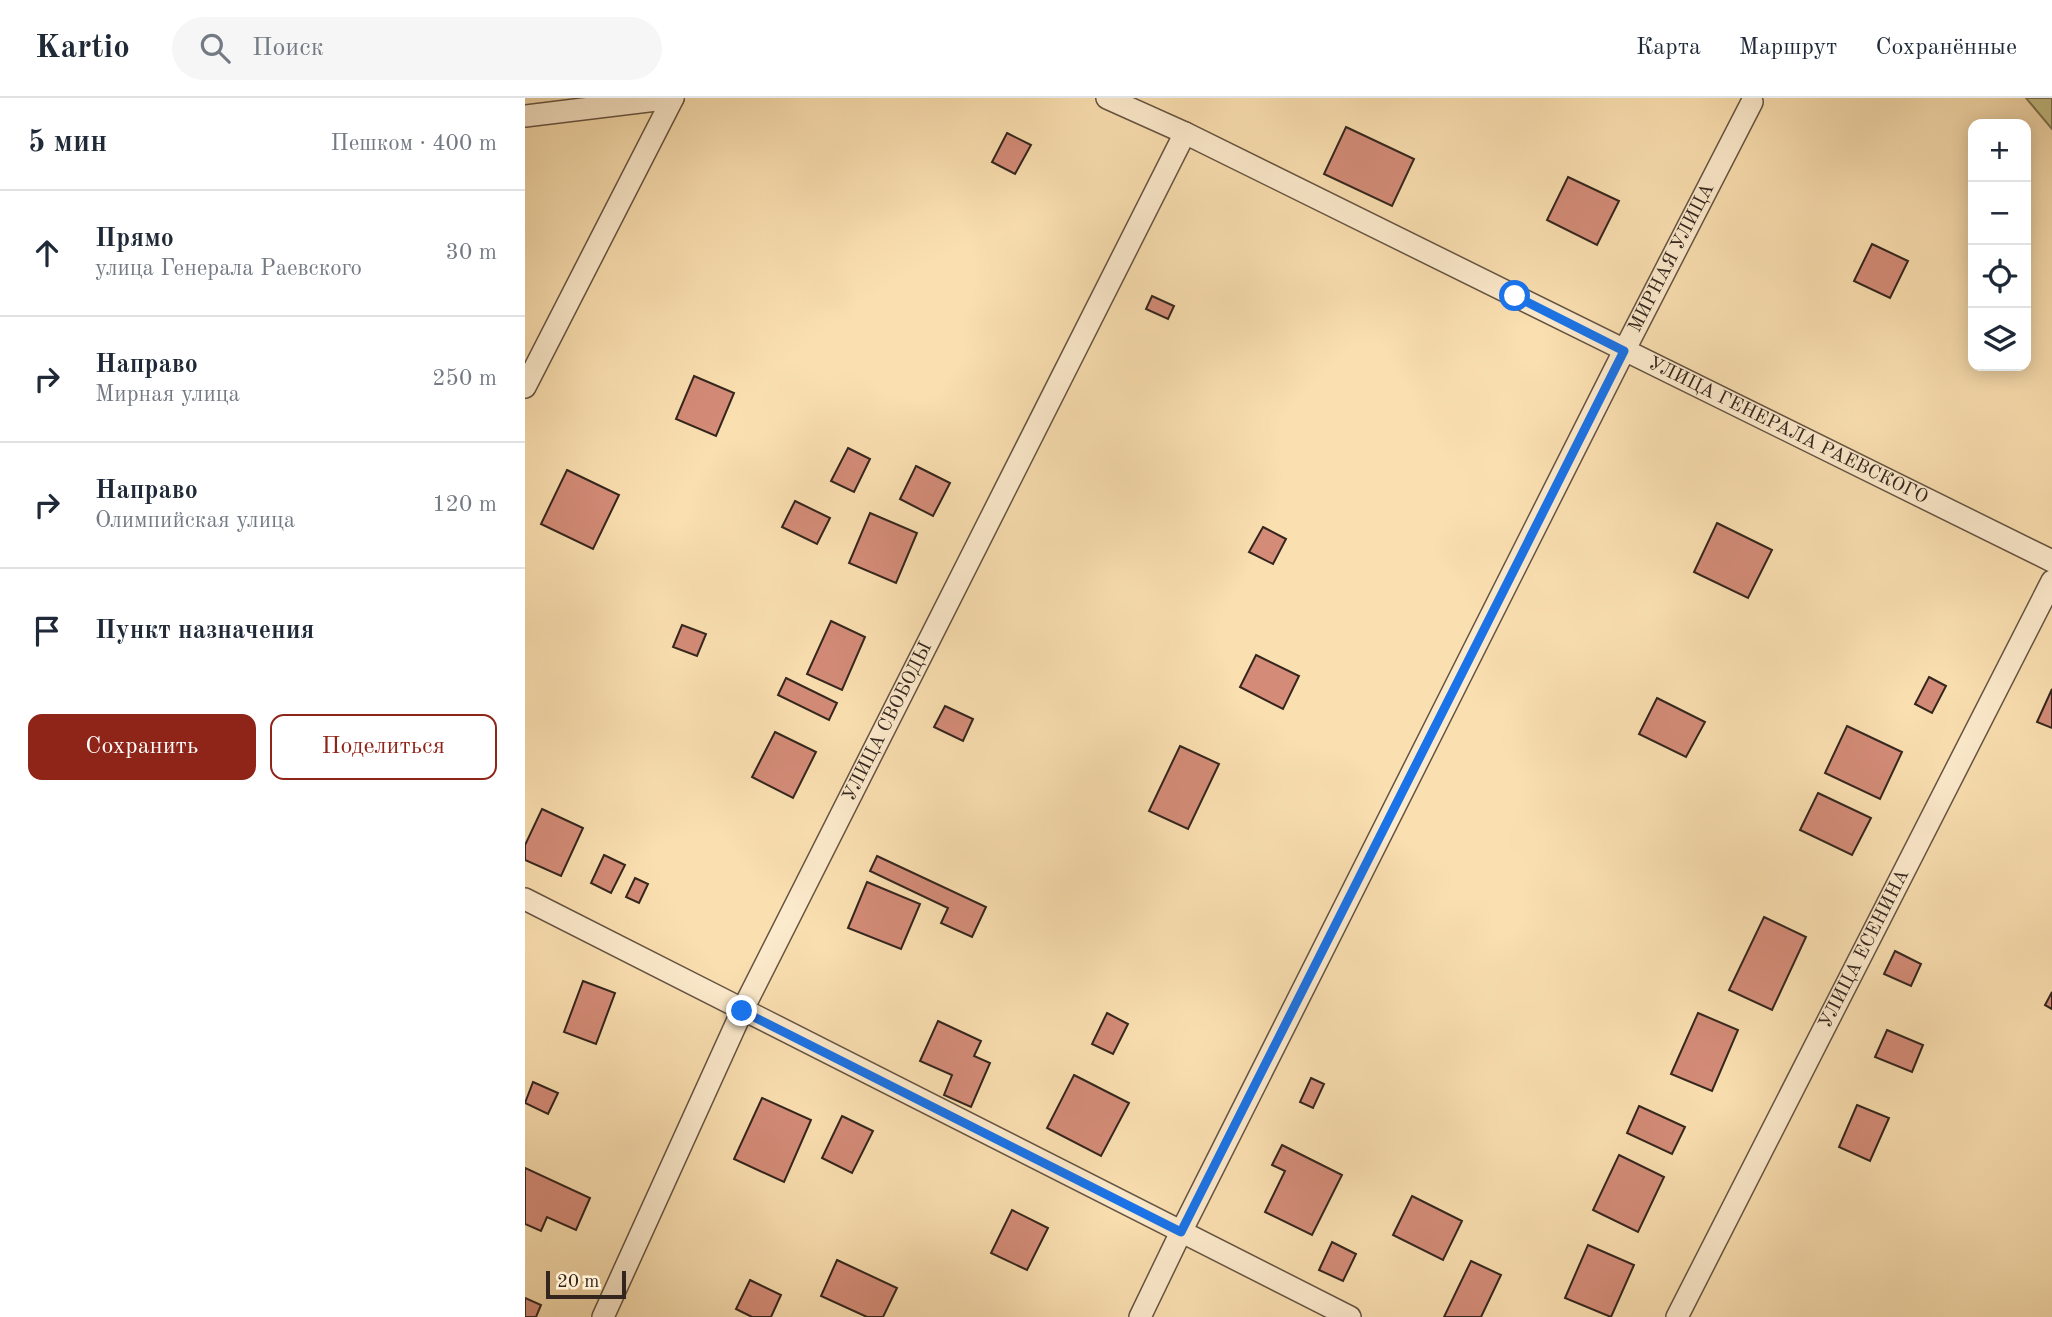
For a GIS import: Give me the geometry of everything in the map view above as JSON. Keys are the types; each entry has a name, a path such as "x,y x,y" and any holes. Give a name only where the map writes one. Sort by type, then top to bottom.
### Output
{"street":[{"path":"525,117 673,98"},
{"path":"525,387 673,98"},
{"name":"УЛИЦА ГЕНЕРАЛА РАЕВСКОГО","path":"1107,98 1185,133 2052,561"},
{"name":"МИРНАЯ УЛИЦА","path":"1140,1317 1624,351 1752,102"},
{"name":"УЛИЦА СВОБОДЫ","path":"603,1317 742,1011 1185,133"},
{"name":"УЛИЦА ЕСЕНИНА","path":"1677,1317 2052,580"},
{"path":"525,899 1350,1317"}],"shaded area":[{"path":"2026,98 2052,98 2052,129"}],"building":[{"path":"1346,127 1414,159 1392,206 1324,174"},
{"path":"1007,133 1031,145 1015,174 992,162"},
{"path":"1568,177 1619,201 1597,245 1547,220"},
{"path":"1872,244 1908,261 1890,298 1854,281"},
{"path":"1152,296 1174,306 1168,319 1146,309"},
{"path":"694,376 734,393 716,436 676,419"},
{"path":"848,448 870,459 854,492 831,481"},
{"path":"916,466 950,483 933,516 900,499"},
{"path":"567,470 619,495 593,549 541,524"},
{"path":"795,501 830,518 817,544 782,527"},
{"path":"870,513 917,533 896,583 849,563"},
{"path":"1717,523 1772,550 1748,598 1694,572"},
{"path":"1263,527 1286,539 1273,564 1249,552"},
{"path":"831,621 865,637 842,690 807,674"},
{"path":"682,625 706,634 697,656 673,647"},
{"path":"1256,655 1299,676 1283,709 1240,687"},
{"path":"1929,677 1946,686 1932,713 1915,704"},
{"path":"786,678 837,703 829,720 778,695"},
{"path":"2052,689 2052,728 2037,722"},
{"path":"1657,698 1705,722 1686,757 1639,734"},
{"path":"945,706 973,719 963,741 934,727"},
{"path":"1847,726 1902,752 1880,799 1825,773"},
{"path":"775,732 816,752 793,798 752,777"},
{"path":"1180,746 1219,764 1188,829 1149,811"},
{"path":"1818,793 1871,818 1852,855 1800,830"},
{"path":"542,809 583,828 561,876 525,860 525,845"},
{"path":"604,855 625,865 611,893 591,883"},
{"path":"877,856 986,907 972,937 941,923 948,908 870,871"},
{"path":"635,878 648,884 639,903 626,897"},
{"path":"867,882 920,904 901,949 848,928"},
{"path":"1764,917 1806,937 1772,1010 1729,990"},
{"path":"1895,951 1921,964 1911,986 1884,974"},
{"path":"583,981 615,993 596,1044 564,1032"},
{"path":"2052,992 2052,1009 2045,1005"},
{"path":"1107,1013 1128,1024 1113,1054 1092,1044"},
{"path":"1698,1013 1738,1030 1712,1091 1671,1074"},
{"path":"938,1021 981,1041 974,1056 990,1063 971,1107 944,1095 952,1075 920,1061"},
{"path":"1887,1030 1923,1045 1912,1072 1875,1057"},
{"path":"1074,1075 1129,1103 1101,1156 1047,1128"},
{"path":"1311,1078 1324,1084 1313,1108 1300,1102"},
{"path":"533,1082 558,1093 548,1114 525,1103"},
{"path":"762,1098 811,1120 784,1182 734,1159"},
{"path":"1857,1105 1889,1118 1870,1161 1839,1147"},
{"path":"1639,1106 1685,1127 1672,1154 1627,1133"},
{"path":"842,1116 873,1131 852,1173 822,1158"},
{"path":"1282,1145 1342,1175 1312,1235 1265,1212 1285,1171 1272,1165"},
{"path":"1619,1155 1664,1177 1638,1232 1593,1210"},
{"path":"525,1168 590,1198 576,1230 547,1217 541,1231 525,1224"},
{"path":"1412,1196 1462,1221 1443,1260 1393,1235"},
{"path":"1012,1210 1048,1228 1027,1270 991,1253"},
{"path":"1332,1242 1356,1254 1343,1281 1319,1270"},
{"path":"1588,1245 1634,1265 1611,1317 1565,1298"},
{"path":"837,1260 897,1288 883,1317 867,1317 821,1296"},
{"path":"1471,1261 1501,1275 1481,1317 1444,1317"},
{"path":"750,1280 781,1295 771,1317 752,1317 736,1309"},
{"path":"525,1298 541,1305 536,1317 525,1317"}],"route":[{"path":"742,1011 1181,1232 1624,351 1515,296"}]}
